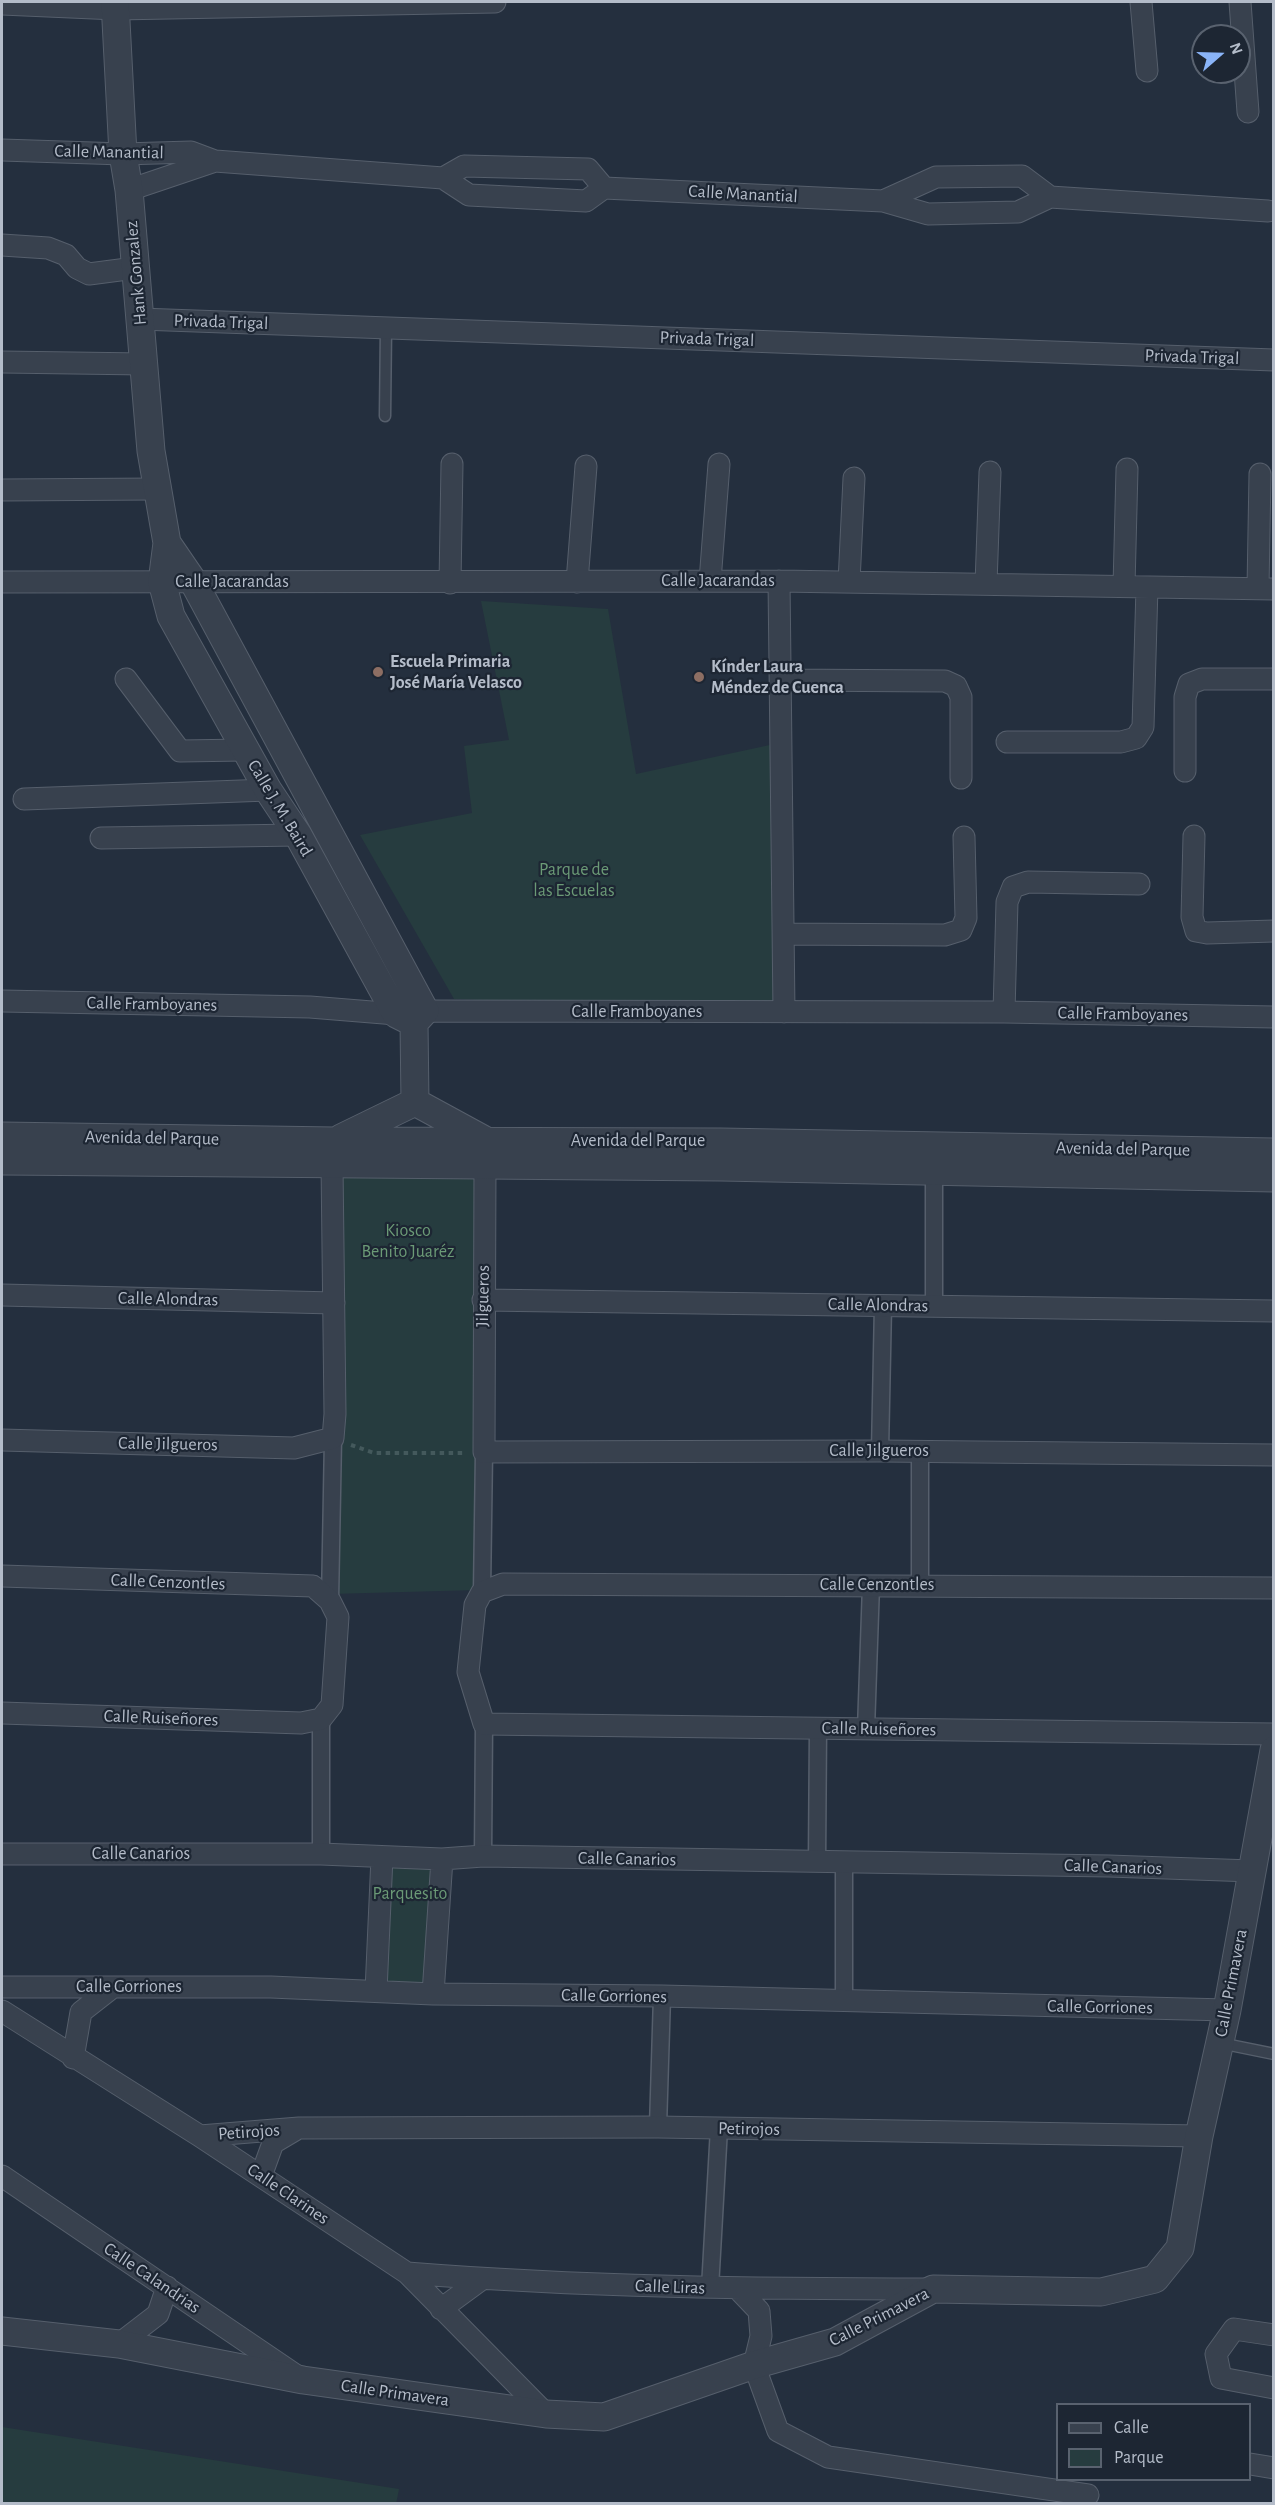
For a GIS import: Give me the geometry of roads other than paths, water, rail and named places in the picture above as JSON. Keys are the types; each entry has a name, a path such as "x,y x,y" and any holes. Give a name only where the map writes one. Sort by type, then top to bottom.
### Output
{"street":[{"path":"2,4 495,2"},
{"path":"1141,2 1147,71"},
{"path":"1240,2 1248,112"},
{"name":"Hank Gonzalez","path":"115,5 123,154 129,190 156,489 167,543 162,582"},
{"name":"Calle Manantial","path":"2,150 123,154 191,152 215,161 443,178 469,195 586,201 604,188 883,201 928,214 1018,212 1050,197 1268,211"},
{"name":"Calle Manantial","path":"129,190 215,161"},
{"name":"Calle Manantial","path":"443,178 464,166 588,169 604,188"},
{"name":"Calle Manantial","path":"883,201 936,177 1022,176 1050,197"},
{"path":"2,245 48,248 66,255 78,268 89,274 135,268"},
{"name":"Privada Trigal","path":"140,319 1274,360"},
{"path":"2,362 144,364"},
{"path":"450,583 452,464"},
{"path":"710,581 719,464"},
{"path":"577,582 586,466"},
{"path":"1124,586 1127,469"},
{"path":"986,584 990,472"},
{"path":"1260,474 1266,589"},
{"path":"849,582 854,478"},
{"path":"2,490 156,489"},
{"name":"Hank Gonzalez","path":"167,543 193,581"},
{"name":"Calle J. M. Baird","path":"193,581 412,1016 415,1102"},
{"path":"779,581 784,1012"},
{"name":"Calle Jacarandas","path":"162,582 779,581 1266,589"},
{"path":"2,582 162,582"},
{"name":"Calle J. M. Baird","path":"162,582 171,616 268,790 412,1016"},
{"path":"1007,742 1121,742 1136,738 1143,727 1147,587"},
{"path":"126,679 180,751 245,750"},
{"path":"1185,771 1185,697 1189,684 1202,679 1274,679"},
{"path":"781,680 945,681 956,686 961,698 961,778"},
{"path":"24,799 268,790"},
{"path":"101,838 298,834"},
{"path":"1194,836 1192,917 1196,931 1207,933 1274,932"},
{"path":"784,934 945,935 961,930 966,918 964,837"},
{"path":"1004,1012 1007,902 1013,887 1028,882 1139,884"},
{"name":"Calle Framboyanes","path":"2,1001 310,1007 412,1016 1004,1012 1274,1017"},
{"path":"321,1854 321,1719 332,1706 338,1617 330,1600 334,1303 333,1153 415,1102 485,1152"},
{"name":"Avenida del Parque","path":"2,1136 333,1153"},
{"name":"Avenida del Parque","path":"485,1152 934,1171 1274,1178"},
{"name":"Jilgueros","path":"484,1452 485,1152"},
{"name":"Avenida del Parque","path":"2,1161 333,1153 1274,1152"},
{"path":"934,1171 934,1306"},
{"name":"Calle Alondras","path":"2,1296 334,1303"},
{"name":"Calle Alondras","path":"483,1300 1274,1311"},
{"path":"880,1451 883,1305"},
{"name":"Calle Jilgueros","path":"2,1440 294,1448 333,1438"},
{"path":"920,1451 920,1586"},
{"name":"Calle Jilgueros","path":"484,1452 920,1451 1274,1455"},
{"path":"483,1856 484,1724 468,1672 475,1605 482,1592 484,1452"},
{"name":"Calle Cenzontles","path":"2,1576 312,1586 330,1600"},
{"name":"Calle Cenzontles","path":"482,1592 503,1584 1274,1588"},
{"path":"866,1729 871,1585"},
{"name":"Calle Ruiseñores","path":"2,1713 301,1723 321,1719"},
{"name":"Calle Ruiseñores","path":"484,1724 1274,1734"},
{"path":"817,1862 818,1728"},
{"name":"Calle Primavera","path":"4,2330 119,2344 303,2380 546,2414 604,2417 754,2365 835,2342 933,2289 1101,2292 1155,2279 1180,2248 1199,2136 1227,2010 1274,1750"},
{"name":"Calle Canarios","path":"2,1854 321,1854 442,1859 483,1856 1252,1871"},
{"path":"376,1991 382,1857"},
{"path":"433,1994 442,1859"},
{"path":"843,1862 844,2001"},
{"name":"Calle Gorriones","path":"2,1987 271,1987 433,1994 662,1996 1227,2010"},
{"path":"73,2058 81,2012 113,1987"},
{"path":"657,2127 662,1996"},
{"name":"Calle Clarines","path":"2,2011 73,2058 200,2136 407,2273 546,2414"},
{"name":"Petirojos","path":"200,2136 298,2128 657,2127 1199,2136"},
{"name":"Petirojos","path":"261,2176 273,2143 298,2128"},
{"path":"710,2288 719,2128"},
{"name":"Calle Calandrias","path":"2,2176 303,2380"},
{"name":"Calle Liras","path":"407,2273 483,2279 738,2289 933,2289"},
{"path":"441,2309 483,2279"},
{"path":"119,2344 158,2314 167,2287"},
{"path":"738,2289 759,2310 761,2336 754,2365 778,2431 828,2457 1091,2493"},
{"path":"1274,2335 1234,2329 1216,2354 1221,2378 1274,2388"},
{"path":"1251,2464 1274,2468"}],"lane":[{"path":"384,416 386,328"},
{"path":"1220,2043 1274,2054"}],"place":[{"name":"Escuela Primaria José María Velasco","path":"378,672"},
{"name":"Kínder Laura Méndez de Cuenca","path":"699,677"}],"park label":[{"name":"Parque de las Escuelas","path":"574,880"},
{"name":"Kiosco Benito Juaréz","path":"408,1241"},
{"name":"Parquesito","path":"410,1894"}]}
